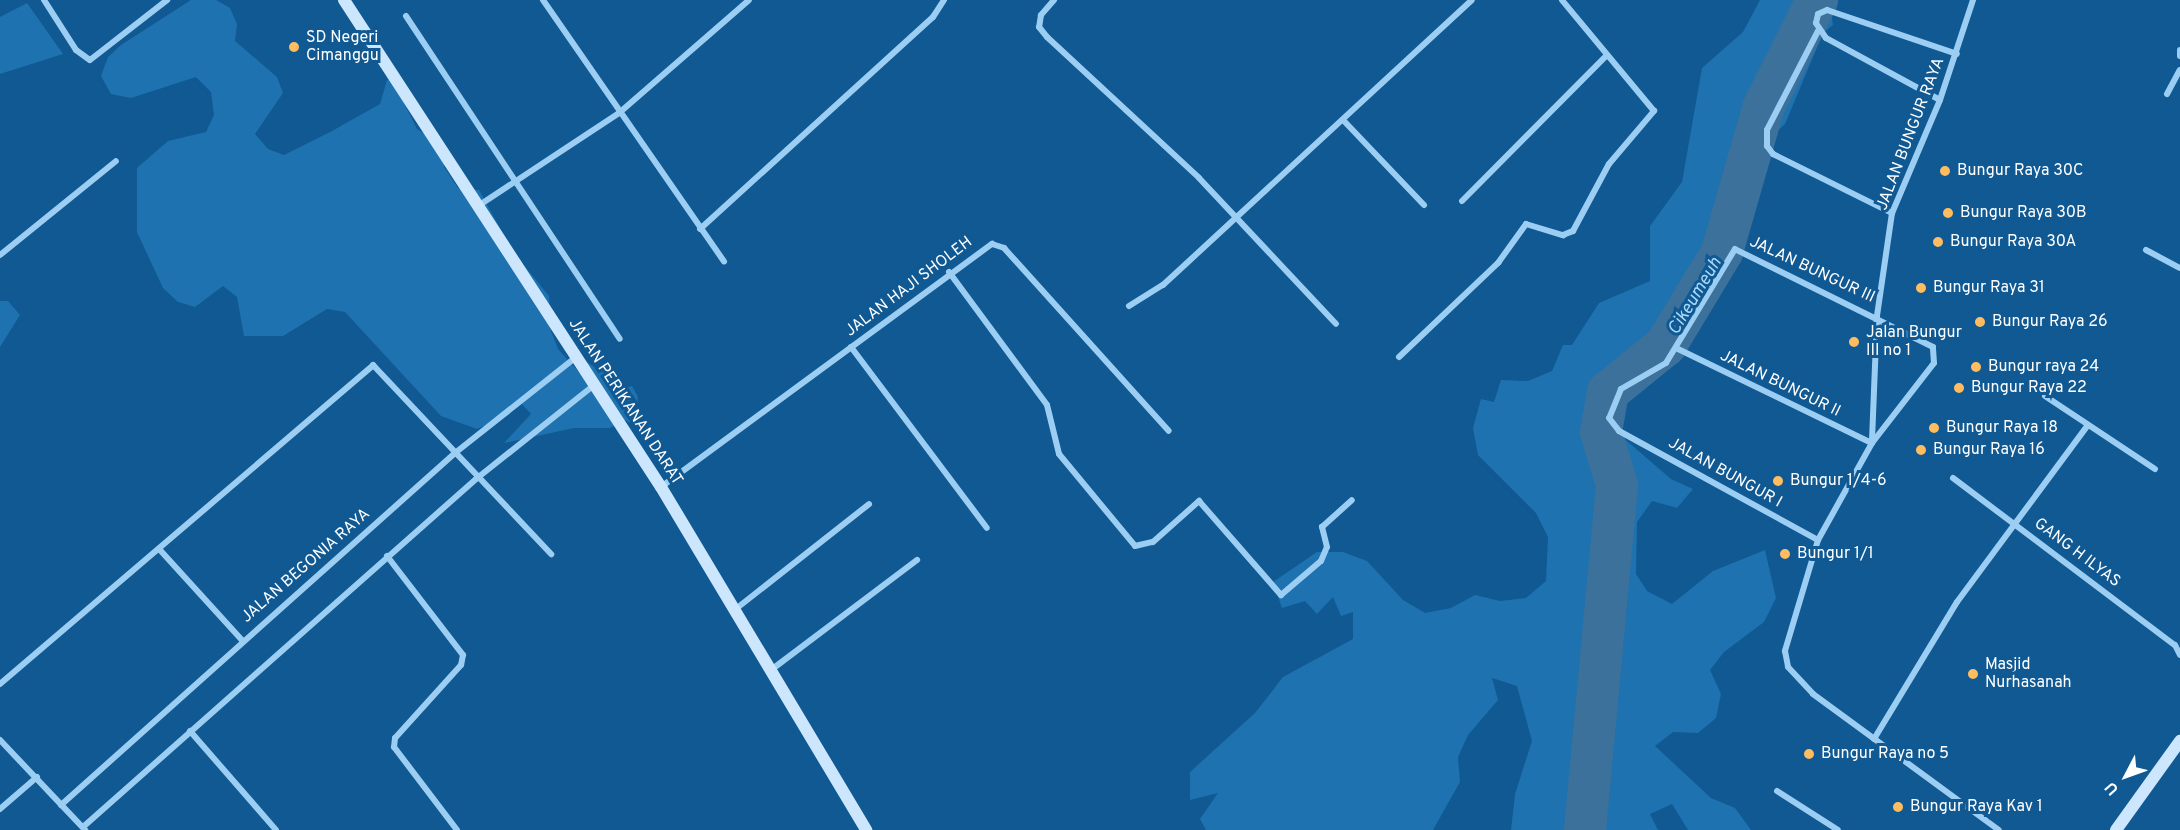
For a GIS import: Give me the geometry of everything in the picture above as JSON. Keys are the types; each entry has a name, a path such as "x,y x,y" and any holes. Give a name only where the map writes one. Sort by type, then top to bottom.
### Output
{"street":[{"path":"44,0 76,50 90,60 167,0"},
{"name":"JALAN PERIKANAN DARAT","path":"344,0 476,207 661,487 737,608 866,830"},
{"path":"543,0 619,113 724,261"},
{"path":"476,207 619,113 749,0"},
{"path":"700,229 933,17 944,0"},
{"path":"1054,0 1041,15 1040,27 1047,37 1235,214 1336,324"},
{"path":"1129,306 1163,285 1235,214 1344,121 1472,0"},
{"path":"1399,357 1498,263 1526,224 1563,235 1582,220 1610,164 1654,111 1562,0"},
{"name":"JALAN BUNGUR RAYA","path":"1872,443 1877,316 1893,213 1940,99 1974,0"},
{"path":"1893,213 1773,154 1767,130 1818,31 1818,14 1827,10 1957,54"},
{"path":"406,16 514,184 620,339"},
{"path":"1818,31 1940,99"},
{"path":"2180,50 2180,56"},
{"path":"1462,201 1606,55"},
{"path":"2167,94 2180,70"},
{"path":"1344,121 1424,205"},
{"path":"0,255 116,161"},
{"name":"JALAN HAJI SHOLEH","path":"661,487 949,272 998,243 1169,431"},
{"name":"JALAN BUNGUR III","path":"1677,348 1735,249 1877,316"},
{"path":"2146,250 2180,268"},
{"path":"949,272 1047,405 1059,454 1135,546 1154,542 1199,501 1281,595 1321,561 1327,547 1322,527 1352,500"},
{"name":"JALAN BUNGUR RAYA","path":"1877,316 1936,352 1934,363 1872,443 1818,540 1789,631 1788,667 1813,694 1999,830"},
{"path":"851,347 987,528"},
{"name":"JALAN BUNGUR I","path":"1677,348 1658,372 1621,389 1609,418 1619,431 1818,540"},
{"name":"JALAN BUNGUR II","path":"1677,348 1872,443"},
{"name":"JALAN BEGONIA RAYA","path":"62,805 242,640 455,453 576,357"},
{"path":"0,684 160,550 373,365 455,453 476,479 551,554"},
{"path":"0,740 84,829 190,731 387,556 476,479 595,384"},
{"path":"2045,396 2155,469"},
{"path":"1874,740 1956,602 2088,425"},
{"name":"GANG H ILYAS","path":"1953,477 2175,645 2180,655"},
{"path":"737,608 869,504"},
{"path":"160,550 242,640"},
{"path":"387,556 463,655 461,665 395,738 394,747 457,830"},
{"path":"771,670 917,561"},
{"path":"190,731 276,830"},
{"path":"2116,830 2180,741"},
{"path":"0,809 37,777"},
{"path":"1777,791 1838,830"}],"shaded area":[{"path":"191,0 216,0 230,8 237,24 235,41 277,77 283,93 255,134 268,149 284,155 380,104 387,80 392,79 417,129 448,148 444,167 458,188 479,190 513,252 549,296 551,331 558,349 586,380 580,358 605,373 612,391 632,386 638,397 636,426 625,420 610,428 574,428 504,443 531,414 519,401 509,415 477,429 441,416 345,312 327,309 283,336 244,336 237,297 223,286 195,307 178,302 163,288 137,232 137,168 168,141 206,132 214,115 211,92 196,77 131,98 111,94 101,76 108,57 121,45"},
{"path":"1760,0 1829,0 1833,25 1823,33 1785,124 1748,159 1751,211 1740,233 1719,250 1700,299 1661,363 1625,379 1606,423 1671,479 1693,489 1677,508 1652,501 1637,522 1636,574 1647,591 1672,604 1713,571 1765,550 1776,598 1764,622 1724,652 1710,670 1721,694 1716,718 1698,733 1673,732 1655,746 1711,798 1735,808 1751,830 1688,830 1672,804 1650,814 1658,830 1511,830 1515,794 1532,741 1517,686 1492,678 1498,700 1468,735 1458,757 1460,782 1433,830 1206,830 1200,819 1218,793 1190,800 1190,772 1255,713 1283,677 1353,639 1353,612 1341,616 1333,597 1317,614 1305,601 1282,608 1273,582 1317,552 1343,552 1367,561 1403,600 1425,613 1451,608 1475,595 1500,601 1526,598 1546,581 1548,537 1536,513 1478,455 1473,428 1481,399 1494,402 1501,380 1528,381 1552,371 1563,345 1572,345 1599,303 1650,281 1650,226 1682,182 1702,68 1743,32"},
{"path":"27,3 63,54 0,74 0,17"},
{"path":"0,301 8,301 20,315 0,347"}],"waterway":[{"name":"Cikeumeuh","path":"1585,830 1617,485 1601,432 1608,392 1666,345 1722,252 1764,106 1817,0"}],"place":[{"name":"SD Negeri Cimanggu","path":"294,47"},
{"name":"Bungur Raya 30C","path":"1945,171"},
{"name":"Bungur Raya 30B","path":"1948,213"},
{"name":"Bungur Raya 30A","path":"1938,242"},
{"name":"Bungur Raya 31","path":"1921,288"},
{"name":"Bungur Raya 26","path":"1980,322"},
{"name":"Jalan Bungur III no 1","path":"1854,342"},
{"name":"Bungur raya 24","path":"1976,367"},
{"name":"Bungur Raya 22","path":"1959,388"},
{"name":"Bungur Raya 18","path":"1934,428"},
{"name":"Bungur Raya 16","path":"1921,450"},
{"name":"Bungur 1/4-6","path":"1778,481"},
{"name":"Bungur 1/1","path":"1785,554"},
{"name":"Masjid Nurhasanah","path":"1973,674"},
{"name":"Bungur Raya no 5","path":"1809,754"},
{"name":"Bungur Raya Kav 1","path":"1898,807"}]}
